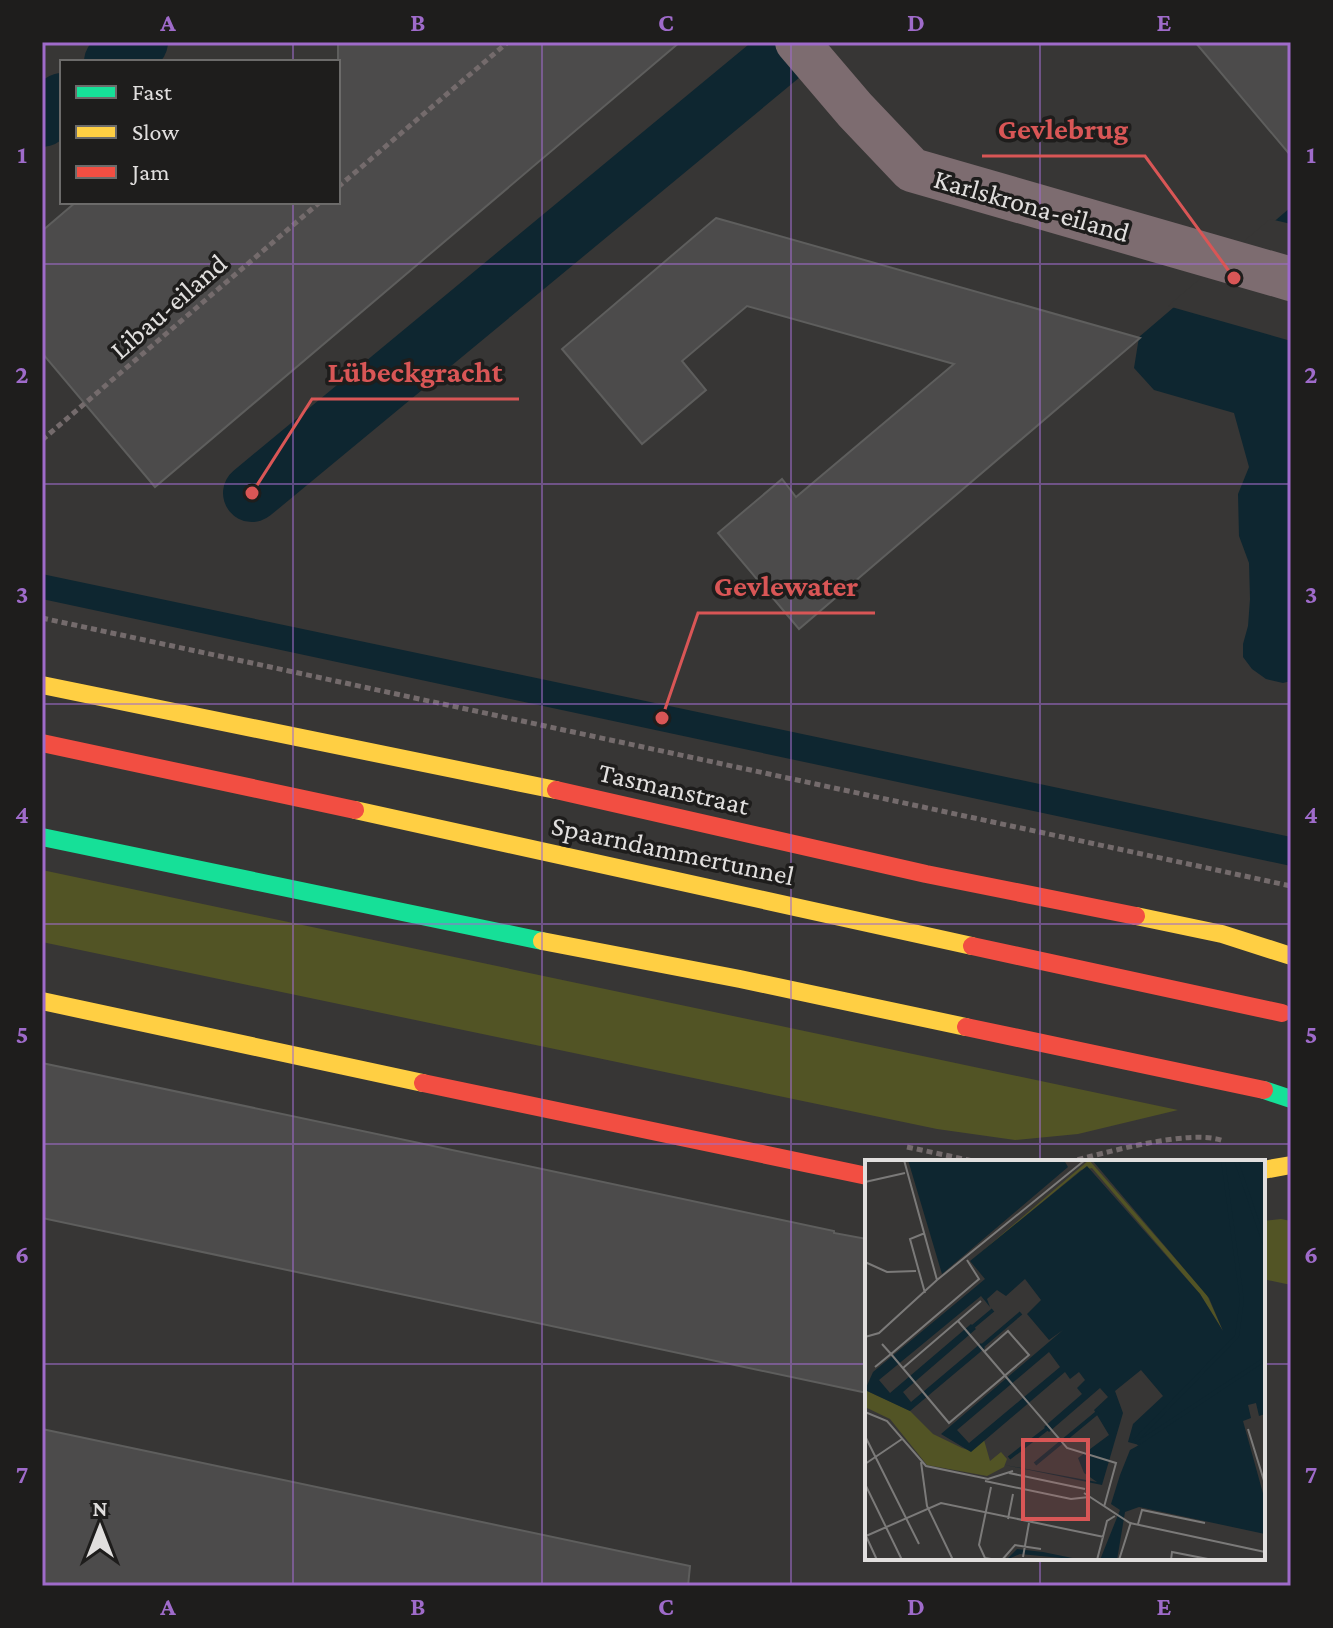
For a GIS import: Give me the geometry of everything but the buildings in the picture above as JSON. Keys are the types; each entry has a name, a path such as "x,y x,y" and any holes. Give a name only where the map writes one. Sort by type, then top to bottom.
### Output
{"main road":[{"name":"Tasmanstraat","path":"42,685 574,794 926,874 1222,934 1291,956"},
{"name":"Spaarndammertunnel","path":"42,743 1286,1015"},
{"path":"42,837 462,926 740,979 1264,1090 1291,1099"},
{"path":"42,1001 865,1176"},
{"path":"1265,1170 1287,1166"}],"street":[{"name":"Karlskrona-eiland","path":"797,42 912,170 1291,279"}],"path":[{"path":"340,185 508,42"},
{"name":"Libau-eiland","path":"42,440 318,204"},
{"name":"Tasmanstraat","path":"42,618 1291,886"},
{"path":"1076,1160 1192,1137 1217,1138 1287,1166"}],"green space":[{"path":"42,870 1178,1110 1078,1134 1015,1140 937,1129 42,942"},
{"path":"1265,1221 1291,1221 1291,1285 1265,1279"}],"water":[{"path":"1291,207 1291,681 1283,683 1266,679 1252,669 1243,657 1250,599 1249,563 1239,536 1238,494 1249,467 1234,413 1154,390 1134,368 1139,337"},
{"path":"42,574 1291,837 1291,866 42,599"}],"pier":[{"path":"1270,219 1291,224 1291,341 1168,306"}],"waterway":[{"path":"116,60 139,42"},
{"path":"252,493 797,42"},
{"path":"42,118 60,104"}],"traffic: fast":[{"path":"42,837 542,941"},
{"path":"1264,1090 1291,1099"}],"traffic: slow":[{"path":"42,685 556,790"},
{"path":"355,810 972,946"},
{"path":"1136,916 1222,934 1291,956"},
{"path":"542,941 966,1027"},
{"path":"42,1001 423,1083"},
{"path":"1265,1170 1291,1165"}],"traffic: jam":[{"path":"42,743 355,810"},
{"path":"556,790 926,874 1136,916"},
{"path":"972,946 1282,1013"},
{"path":"966,1027 1264,1090"},
{"path":"423,1083 865,1176"}],"place":[{"name":"Gevlebrug","path":"1234,278"},
{"name":"Lübeckgracht","path":"252,493"},
{"name":"Gevlewater","path":"662,718"}]}
